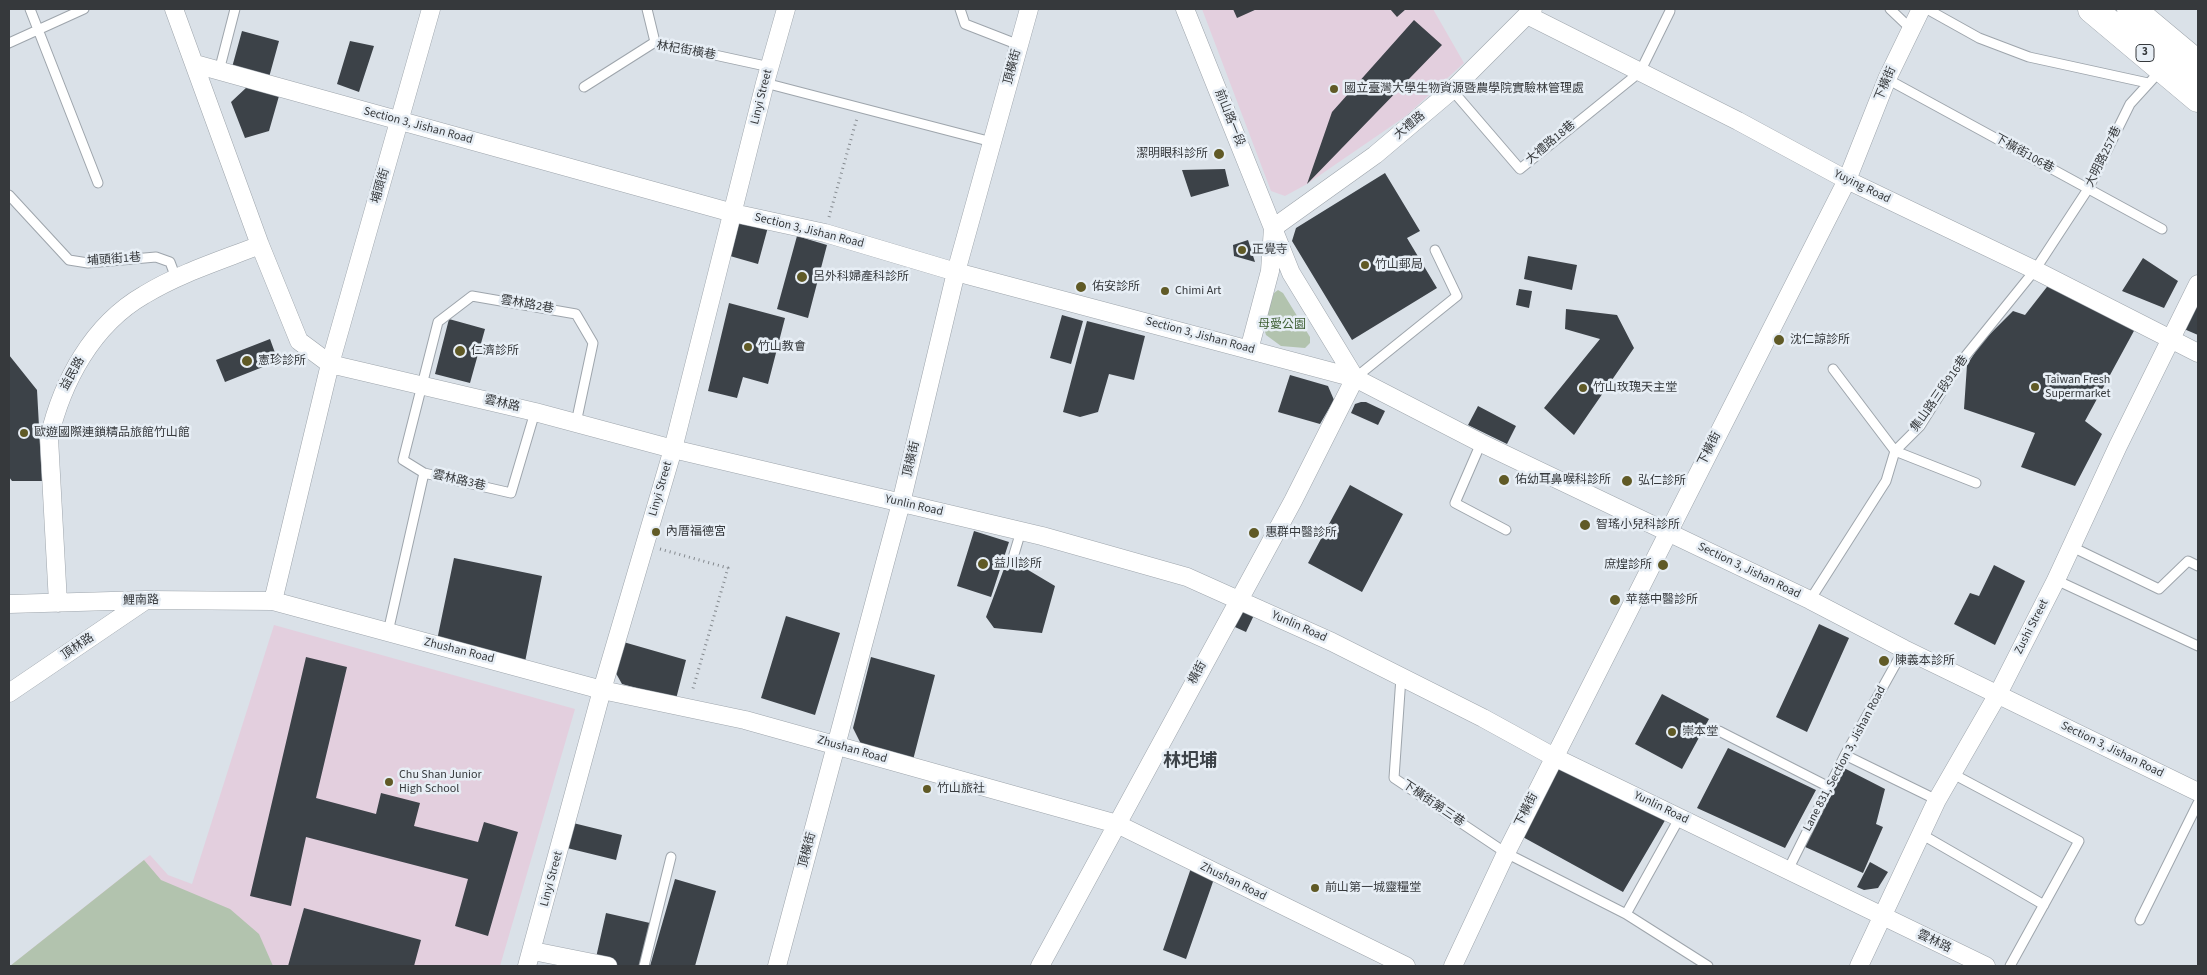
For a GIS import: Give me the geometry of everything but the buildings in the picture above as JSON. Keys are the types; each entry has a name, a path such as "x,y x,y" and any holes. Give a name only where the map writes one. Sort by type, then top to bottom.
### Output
{"main road":[{"name":"3","path":"2092,9 2177,62"},
{"name":"3","path":"2131,9 2177,62 2198,98"}],"street":[{"path":"174,9 260,245 300,341 330,364"},
{"name":"埔頭街","path":"273,601 330,364 431,9"},
{"name":"Linyi Street","path":"530,959 602,690 673,449 786,9"},
{"name":"頂橫街","path":"777,966 901,503 956,272 1029,9"},
{"name":"前山路一段","path":"1185,9 1291,273 1355,378"},
{"name":"下橫街","path":"1453,966 1554,757 1847,180 1887,80 1910,28 1921,9"},
{"name":"大禮路","path":"1273,228 1375,155 1452,90 1529,11"},
{"name":"Yuying Road","path":"1529,11 1640,72 1738,121 1847,180 2035,270 2198,353"},
{"name":"Section 3, Jishan Road","path":"195,64 733,213 825,233 956,272 1355,378 1481,443 1810,600 1904,649 2198,792"},
{"name":"前山路一段","path":"1250,350 1270,271 1273,228"},
{"name":"益民路","path":"58,603 49,438 61,396 82,356 110,323 143,295 176,278 260,245"},
{"name":"Zushi Street","path":"1859,966 1937,800 1998,694 2056,580 2070,546 2198,284"},
{"name":"雲林路","path":"330,364 535,412 673,449"},
{"name":"橫街","path":"1040,966 1239,600 1355,378"},
{"name":"Yunlin Road","path":"673,449 1021,531 1187,577 1332,642 1483,718 1554,757 1883,917"},
{"name":"鯉南路","path":"9,604 146,600 273,601"},
{"name":"頂林路","path":"9,693 146,600"},
{"name":"Zhushan Road","path":"273,601 602,690 688,706 1117,824 1406,966"},
{"name":"雲林路","path":"1883,917 1986,966"},
{"path":"530,959 608,966"}],"lane":[{"path":"30,9 98,183"},
{"path":"9,44 84,9"},
{"path":"219,71 235,9"},
{"path":"647,9 655,42"},
{"path":"960,9 965,24 1019,45"},
{"path":"1890,9 1910,28"},
{"path":"1927,9 1979,38 2029,57 2177,62"},
{"path":"1640,72 1670,11"},
{"name":"林杞街橫巷","path":"584,87 655,42 768,75 860,107 992,142"},
{"name":"大明路257巷","path":"2035,270 2088,190 2130,104 2177,62"},
{"name":"大禮路18巷","path":"1452,90 1520,169 1640,72"},
{"name":"下橫街106巷","path":"1887,80 2162,229"},
{"name":"埔頭街1巷","path":"9,195 69,260 88,263 156,256 170,262 176,278"},
{"path":"1355,378 1457,296 1435,250"},
{"name":"集山路三段916巷","path":"1810,600 1886,481 1895,451 1920,426 1959,364 2035,270"},
{"name":"雲林路2巷","path":"421,386 438,322 472,296 576,314 593,343 576,423"},
{"path":"1833,369 1895,451 1976,483"},
{"name":"雲林路3巷","path":"421,386 403,460 424,473 511,493 535,412"},
{"path":"1481,443 1455,503 1506,530"},
{"path":"388,632 424,473"},
{"path":"1012,561 1021,531"},
{"path":"2070,546 2159,589 2188,560 2198,566"},
{"path":"2056,580 2198,646"},
{"name":"Lane 831, Section 3, Jishan Road","path":"1788,870 1846,755 1904,649"},
{"name":"下橫街第三巷","path":"1402,677 1394,778 1506,853"},
{"path":"1719,731 1829,788"},
{"path":"1846,755 1937,800"},
{"path":"1953,774 2079,840 2010,966"},
{"path":"2140,920 2198,803"},
{"path":"1626,914 1680,818"},
{"path":"1921,834 2044,905"},
{"path":"1506,853 1626,914 1708,966"},
{"path":"644,966 670,857"}],"path":[{"path":"825,233 860,107"},
{"path":"645,545 728,568 688,706"}],"shaded area":[{"name":"國立臺灣大學生物資源暨農學院實驗林管理處","path":"1202,9 1433,9 1464,63 1406,116 1307,184 1285,196 1271,191"},
{"name":"Chu Shan Junior High School","path":"274,625 575,709 500,966 10,966 150,855 168,875 192,884"}],"green space":[{"name":"母愛公園","path":"1278,290 1283,293 1310,337 1310,343 1305,348 1281,346 1266,335 1263,325 1274,293"},
{"path":"144,860 161,880 230,909 259,934 273,966 10,966"}],"place":[{"name":"國立臺灣大學生物資源暨農學院實驗林管理處","path":"1334,89"},
{"name":"潔明眼科診所","path":"1219,154"},
{"name":"正覺寺","path":"1242,250"},
{"name":"竹山郵局","path":"1365,265"},
{"name":"呂外科婦產科診所","path":"802,277"},
{"name":"佑安診所","path":"1081,287"},
{"name":"Chimi Art","path":"1165,291"},
{"name":"沈仁諒診所","path":"1779,340"},
{"name":"竹山教會","path":"748,347"},
{"name":"仁濟診所","path":"460,351"},
{"name":"憲珍診所","path":"247,361"},
{"name":"Taiwan Fresh Supermarket","path":"2035,387"},
{"name":"竹山玫瑰天主堂","path":"1583,388"},
{"name":"歐遊國際連鎖精品旅館竹山館","path":"24,433"},
{"name":"佑幼耳鼻喉科診所","path":"1504,480"},
{"name":"弘仁診所","path":"1627,481"},
{"name":"智瑤小兒科診所","path":"1585,525"},
{"name":"內厝福德宮","path":"656,532"},
{"name":"惠群中醫診所","path":"1254,533"},
{"name":"益川診所","path":"983,564"},
{"name":"庶煌診所","path":"1663,565"},
{"name":"苹慈中醫診所","path":"1615,600"},
{"name":"陳義本診所","path":"1884,661"},
{"name":"崇本堂","path":"1672,732"},
{"name":"Chu Shan Junior High School","path":"389,782"},
{"name":"竹山旅社","path":"927,789"},
{"name":"前山第一城靈糧堂","path":"1315,888"}],"district":[{"name":"林圯埔","path":"1190,762"}]}
